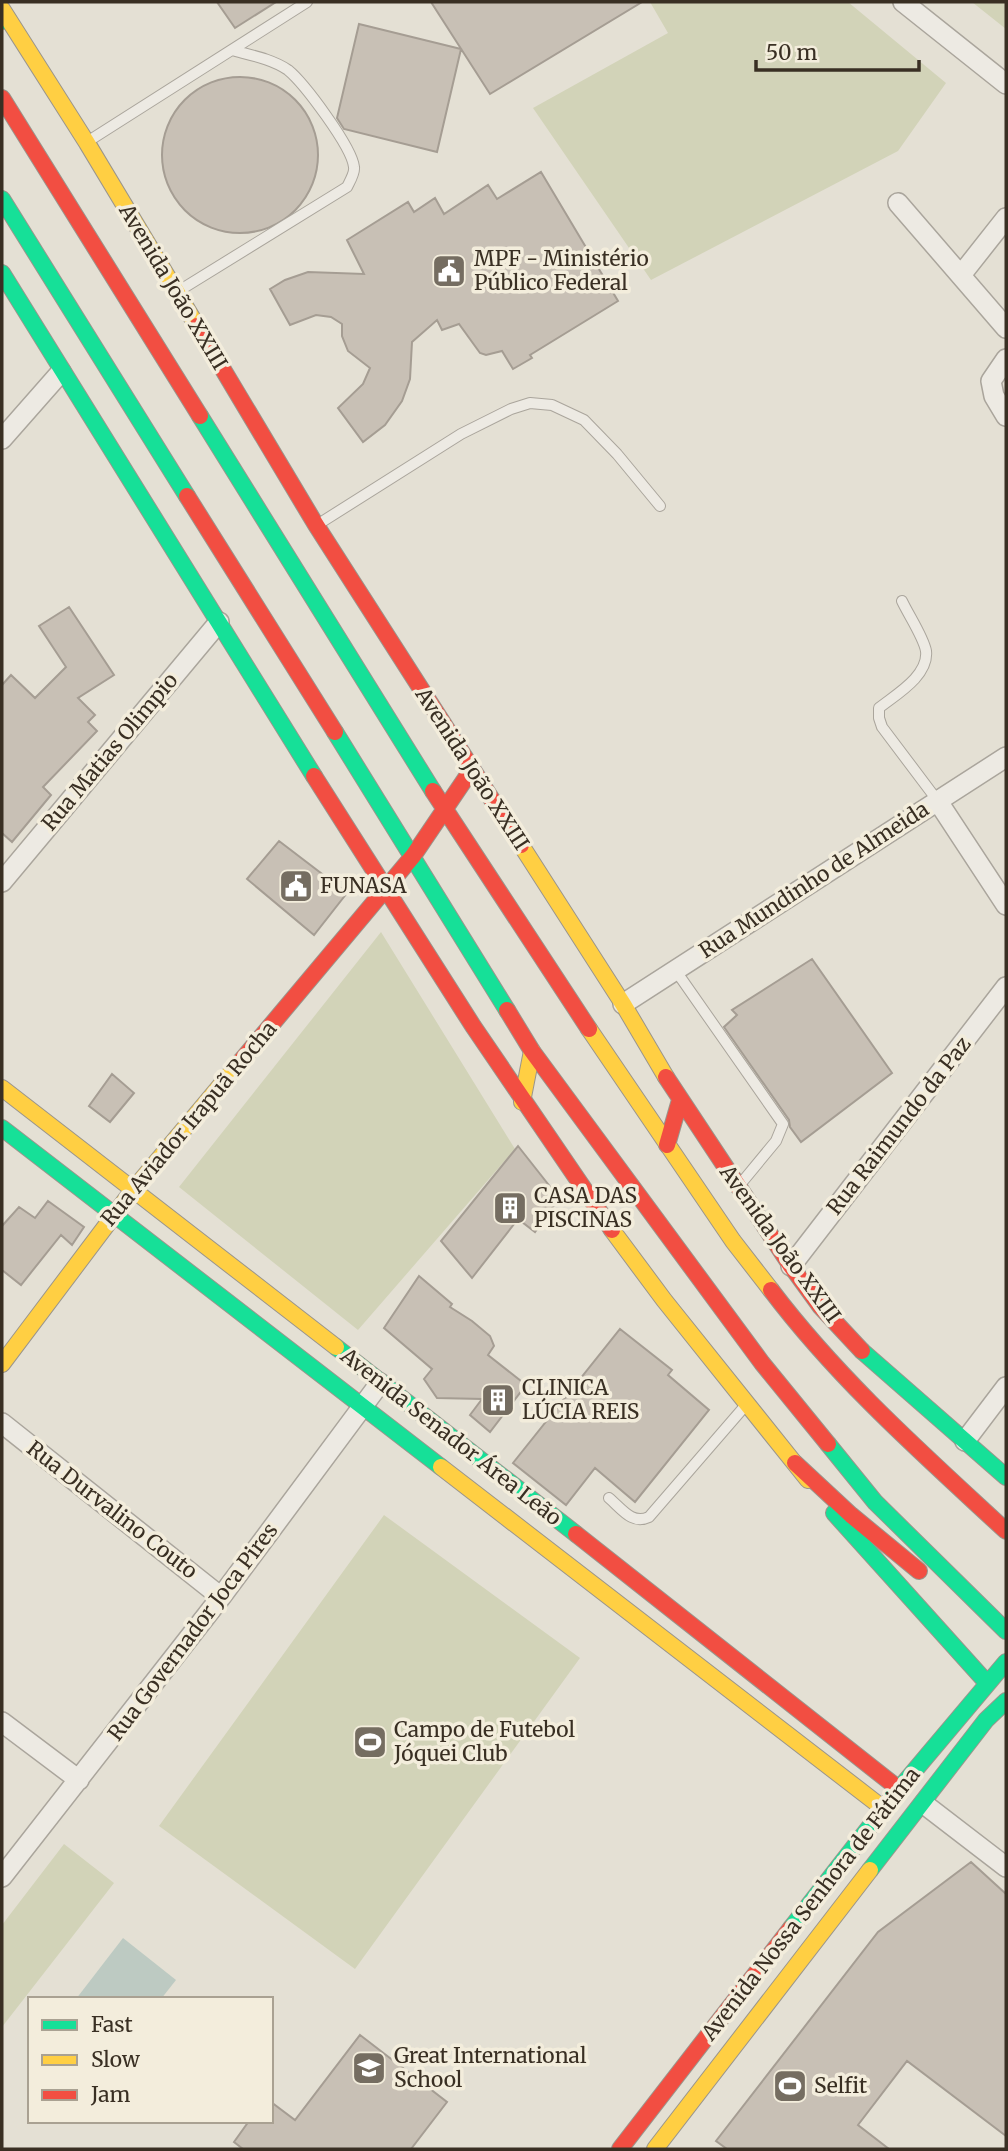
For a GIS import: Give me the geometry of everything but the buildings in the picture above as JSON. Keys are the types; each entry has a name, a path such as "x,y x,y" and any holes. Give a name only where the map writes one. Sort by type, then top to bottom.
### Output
{"street":[{"path":"904,2 1006,84"},
{"name":"Avenida João XXIII","path":"4,16 87,143 316,525 623,1004 680,1100 791,1266 820,1306 858,1348 1006,1477"},
{"name":"Avenida João XXIII","path":"2,98 445,810 733,1241 805,1334 885,1419 1006,1531"},
{"path":"2,199 533,1051 762,1363 875,1502 1006,1631"},
{"path":"898,203 1006,328"},
{"path":"961,275 1006,218"},
{"path":"2,273 384,890 522,1102 621,1243 835,1515 987,1683"},
{"path":"1006,359 991,381 995,396 1006,416"},
{"path":"2,439 61,372"},
{"name":"Rua Matias Olimpio","path":"2,882 219,622"},
{"name":"Rua Mundinho de Almeida","path":"623,1004 1006,757"},
{"name":"Rua Aviador Irapuã Rocha","path":"2,1364 132,1190 413,856 472,769"},
{"path":"937,800 1006,905"},
{"name":"Rua Raimundo da Paz","path":"791,1266 1006,986"},
{"path":"522,1102 533,1051"},
{"name":"Avenida Senador Área Leão","path":"2,1088 528,1496 899,1789"},
{"path":"667,1145 680,1100"},
{"name":"Avenida Senador Área Leão","path":"2,1128 884,1809"},
{"name":"Rua Governador Joca Pires","path":"2,1877 221,1597 380,1382"},
{"path":"965,1441 1006,1387"},
{"name":"Rua Durvalino Couto","path":"2,1423 221,1597"},
{"path":"795,1463 851,1515 939,1588 985,1611"},
{"path":"510,1522 528,1496"},
{"path":"628,1613 646,1589"},
{"path":"715,1679 732,1658"},
{"name":"Avenida Nossa Senhora de Fátima","path":"620,2149 899,1789 1006,1662"},
{"name":"Avenida Nossa Senhora de Fátima","path":"659,2148 986,1720 1006,1700"},
{"path":"2,1723 79,1780"},
{"path":"924,1804 1006,1867"}],"lane":[{"path":"87,143 307,2"},
{"path":"177,292 347,187 355,170 350,152 303,85 279,66 232,50"},
{"path":"316,525 461,434 511,409 530,403 552,405 584,420 617,454 660,506"},
{"path":"902,601 926,650 924,663 912,681 879,708 878,718 937,800"},
{"path":"676,971 783,1124 776,1141 738,1187"},
{"path":"609,1498 633,1519 641,1521 649,1517 747,1403"}],"green space":[{"path":"650,2 848,2 946,83 898,151 651,280 533,108 668,33"},
{"path":"972,2 1006,2 1006,29"},
{"path":"381,932 515,1149 358,1330 179,1187"},
{"name":"Campo de Futebol Jóquei Club","path":"384,1515 580,1658 355,1969 159,1826"},
{"path":"64,1844 114,1883 2,2027 2,1925"}],"shaded area":[{"path":"123,1938 176,1980 163,1997 78,1997"}],"traffic: fast":[{"path":"2,21 8,19"},
{"path":"2,199 187,496"},
{"path":"2,273 314,776"},
{"path":"200,416 433,791"},
{"path":"335,732 507,1010"},
{"path":"2,1128 441,1467"},
{"path":"336,1347 576,1534"},
{"path":"862,1351 1006,1477"},
{"path":"828,1444 875,1502 1006,1631"},
{"path":"834,1513 987,1683"},
{"path":"791,1928 899,1789 1006,1662"},
{"path":"870,1870 986,1720 1006,1701"}],"traffic: slow":[{"path":"2,9 87,143 197,326"},
{"path":"521,845 623,1004 666,1077"},
{"path":"589,1029 733,1241 771,1290"},
{"path":"522,1102 532,1051"},
{"path":"2,1364 133,1190 241,1061"},
{"path":"2,1088 336,1347"},
{"path":"612,1230 664,1300 808,1480"},
{"path":"441,1467 884,1809"},
{"path":"655,2149 870,1870"}],"traffic: jam":[{"path":"2,98 200,416"},
{"path":"197,326 316,525 521,845"},
{"path":"187,496 335,732"},
{"path":"241,1061 413,856 472,769"},
{"path":"314,776 473,1026 612,1230"},
{"path":"433,791 589,1029"},
{"path":"507,1010 532,1051 762,1363 828,1444"},
{"path":"666,1077 791,1266 820,1306 862,1351"},
{"path":"667,1145 680,1100"},
{"path":"771,1290 854,1386 1006,1531"},
{"path":"795,1463 851,1515 919,1571"},
{"path":"576,1534 899,1789"},
{"path":"620,2149 791,1928"}],"place":[{"name":"MPF - Ministério Público Federal","path":"449,271"},
{"name":"FUNASA","path":"296,886"},
{"name":"CASA DAS PISCINAS","path":"510,1208"},
{"name":"CLINICA LÚCIA REIS","path":"498,1400"},
{"name":"Campo de Futebol Jóquei Club","path":"370,1742"},
{"name":"Great International School","path":"369,2068"},
{"name":"Selfit","path":"790,2086"}]}
